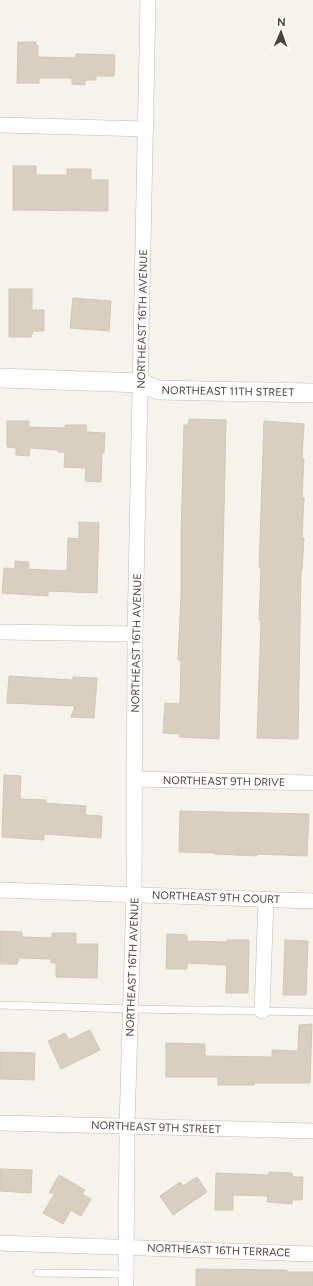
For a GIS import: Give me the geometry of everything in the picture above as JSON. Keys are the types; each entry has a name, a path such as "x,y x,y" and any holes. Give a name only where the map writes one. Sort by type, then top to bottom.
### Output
{"street":[{"name":"NORTHEAST 16TH AVENUE","path":"126,1280 127,1126 134,894 135,634 148,0"},
{"path":"0,125 146,129"},
{"name":"NORTHEAST 11TH STREET","path":"0,378 141,383 158,390 313,393"},
{"path":"0,632 135,634"},
{"name":"NORTHEAST 9TH DRIVE","path":"135,779 313,783"},
{"name":"NORTHEAST 9TH COURT","path":"0,890 313,901"},
{"path":"262,1012 266,899"},
{"name":"NORTHEAST 9TH STREET","path":"0,1123 313,1131"},
{"name":"NORTHEAST 16TH TERRACE","path":"0,1243 313,1254"}],"lane":[{"path":"0,1006 313,1012"},
{"path":"37,1273 126,1280"}],"building":[{"path":"18,42 36,42 36,45 38,45 38,57 76,58 76,54 115,55 114,76 96,76 96,80 85,80 85,85 72,84 72,78 39,78 39,83 17,83"},
{"path":"13,166 36,166 36,175 67,175 67,169 91,169 91,180 108,180 108,211 13,210"},
{"path":"9,289 32,289 32,310 44,310 44,331 33,331 31,337 9,337"},
{"path":"73,298 111,301 109,331 70,328"},
{"path":"189,419 226,420 219,739 179,737 180,734 163,733 165,703 180,704 181,660 178,660 181,596 184,425 188,425"},
{"path":"7,421 29,421 29,427 65,428 65,425 86,425 87,432 105,433 104,453 102,453 101,482 85,481 86,468 64,467 65,452 30,448 29,456 16,455 16,448 7,447"},
{"path":"264,421 304,424 302,459 304,459 302,497 304,498 302,538 304,538 301,570 298,739 257,738 261,620 259,620 261,567 259,567"},
{"path":"79,522 99,523 97,593 48,591 48,596 2,593 4,568 15,569 15,561 29,562 28,569 67,571 68,538 79,539"},
{"path":"9,676 73,680 73,677 97,678 94,718 71,717 75,706 7,703"},
{"path":"4,775 21,776 20,799 46,800 45,803 86,806 85,815 102,816 101,838 44,834 44,840 2,837"},
{"path":"180,811 309,814 307,856 257,854 257,856 179,852"},
{"path":"0,931 22,932 22,937 52,938 52,933 76,933 76,944 98,944 97,978 56,977 56,963 51,963 51,959 19,958 17,964 0,964"},
{"path":"167,934 187,935 187,941 227,942 227,940 249,940 248,993 226,993 227,965 187,963 187,969 166,969"},
{"path":"285,940 308,941 306,995 283,995"},
{"path":"312,1024 310,1083 254,1083 254,1085 218,1085 218,1077 166,1077 166,1043 205,1044 205,1056 272,1057 272,1050 298,1051 299,1025"},
{"path":"90,1030 100,1050 61,1069 48,1041 65,1033 69,1040"},
{"path":"0,1052 35,1053 34,1080 0,1079"},
{"path":"0,1169 32,1170 31,1193 0,1191"},
{"path":"269,1172 292,1173 293,1177 303,1177 302,1200 292,1200 292,1204 267,1202 268,1196 233,1195 233,1210 215,1210 216,1173 269,1175"},
{"path":"59,1175 85,1190 82,1194 91,1199 81,1216 71,1210 63,1224 43,1213 55,1193 49,1193"},
{"path":"197,1177 207,1192 173,1215 160,1196 180,1182 183,1186"},
{"path":"196,1269 287,1270 287,1272 313,1272 313,1286 196,1286"}]}
